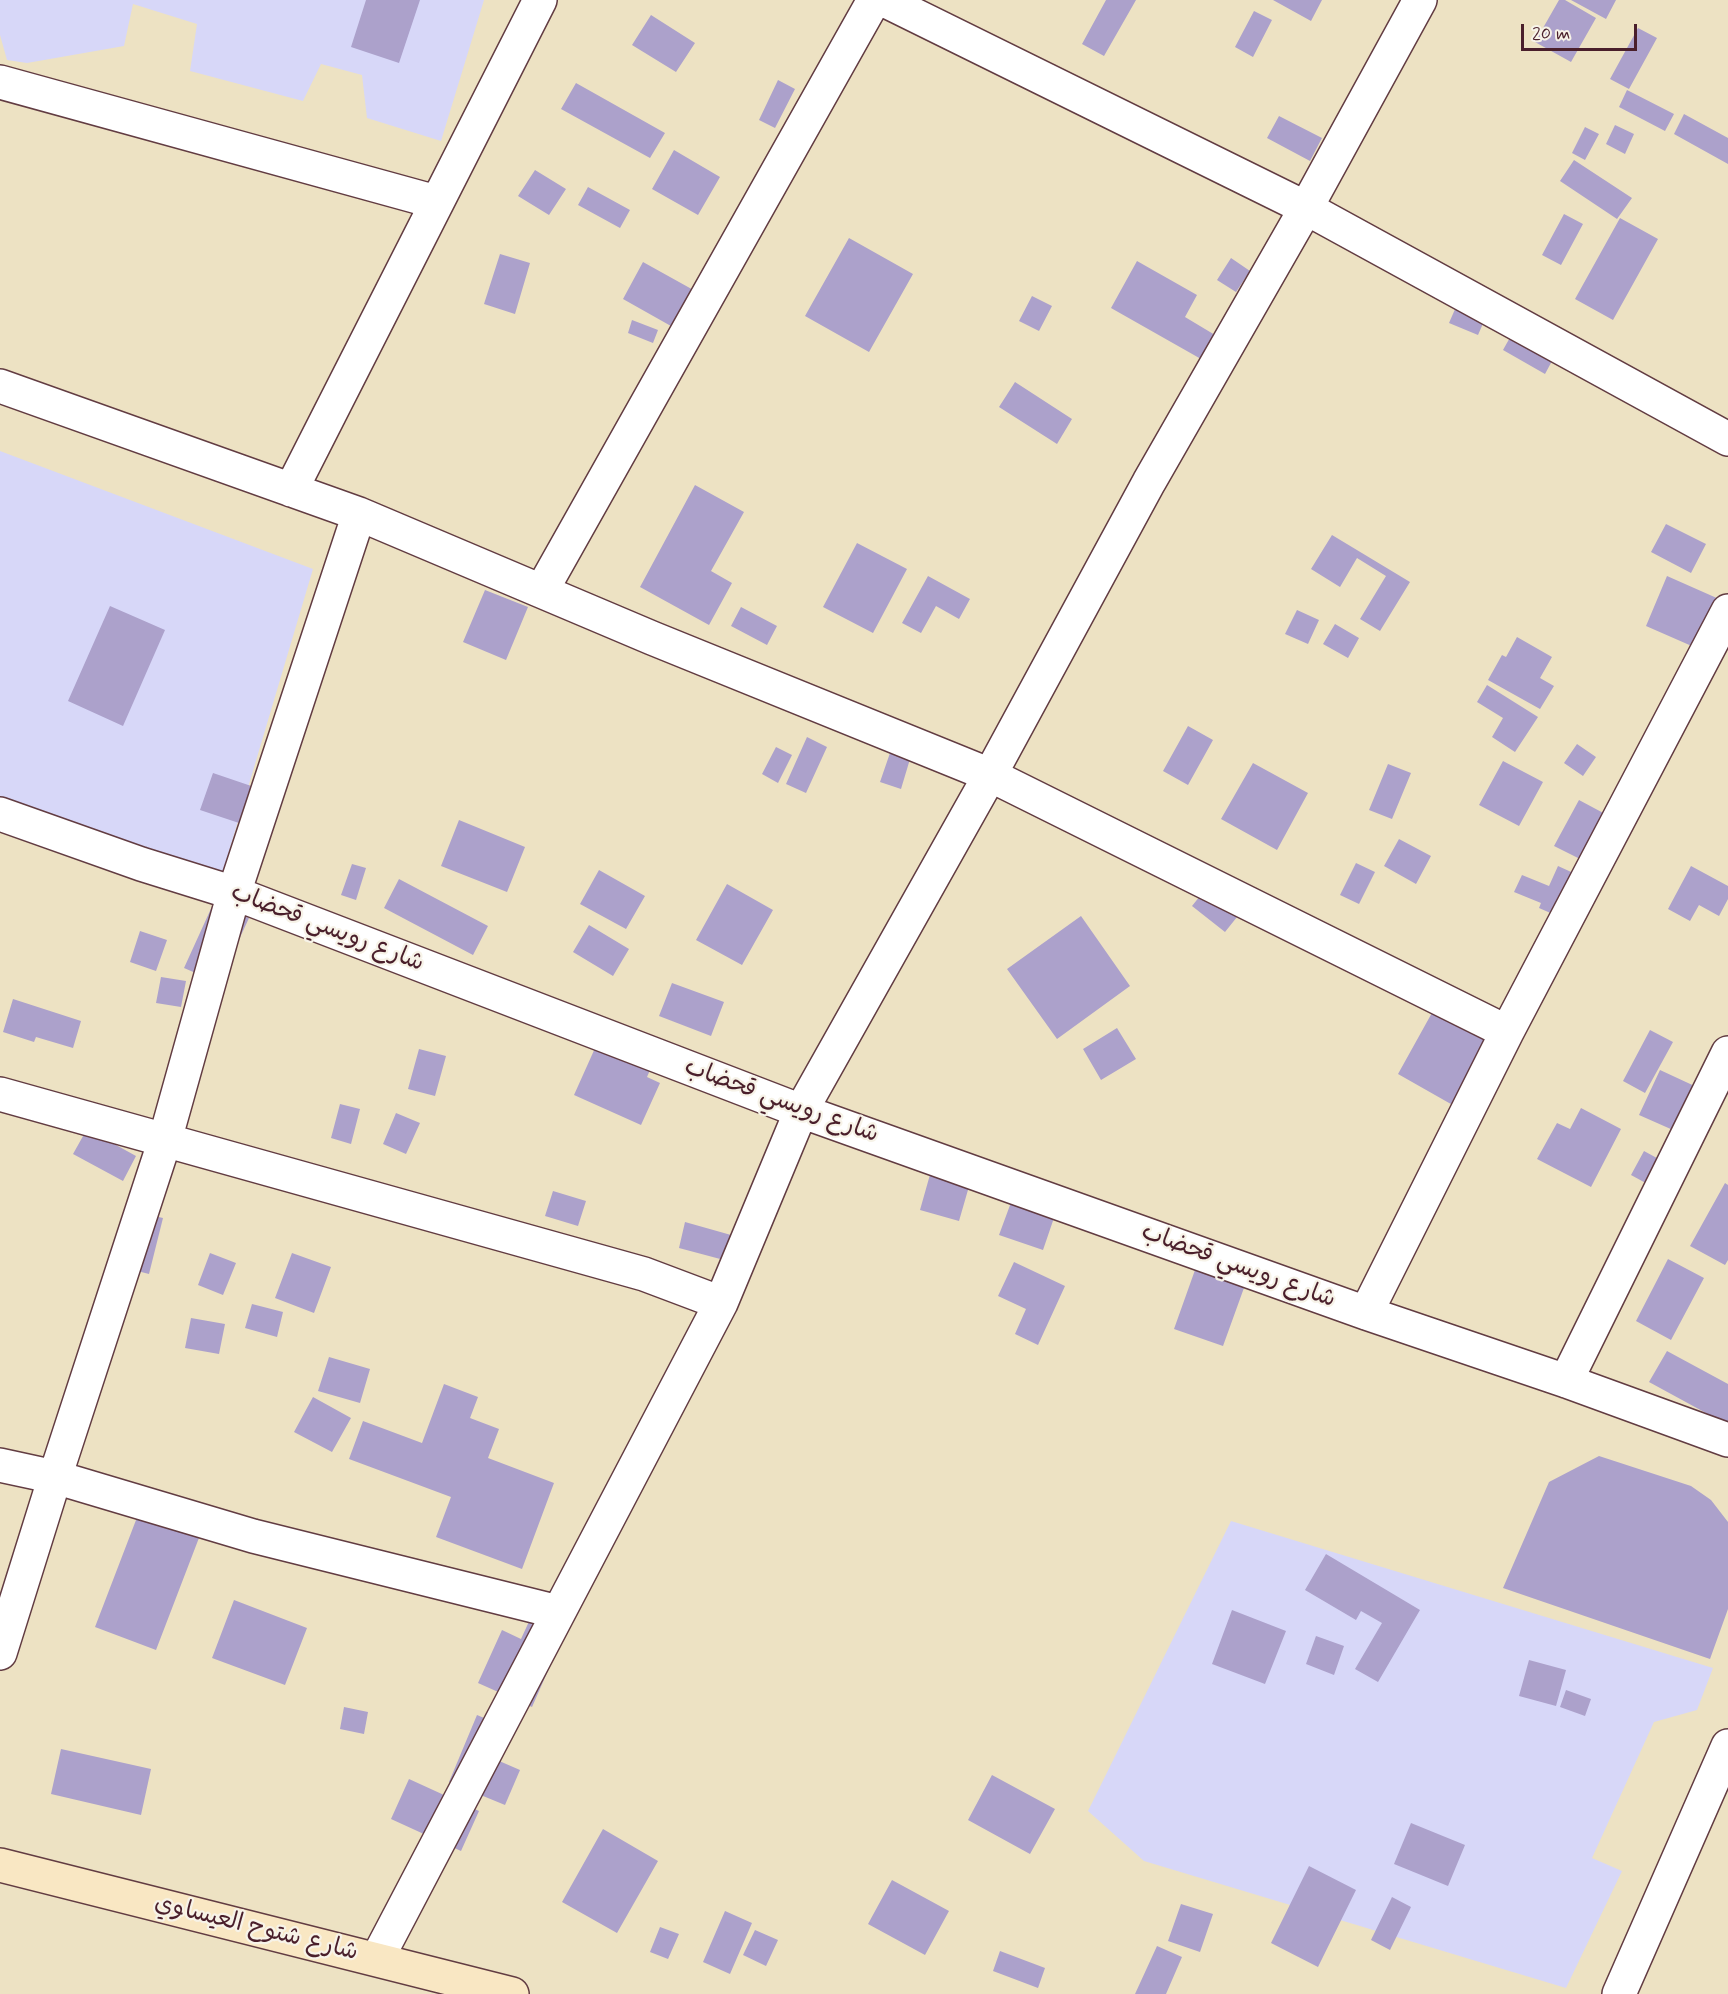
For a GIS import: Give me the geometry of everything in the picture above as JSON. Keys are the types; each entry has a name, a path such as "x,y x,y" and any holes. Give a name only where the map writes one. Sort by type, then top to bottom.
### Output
{"street":[{"path":"291,490 540,0"},
{"path":"542,590 874,0"},
{"path":"884,0 1306,208 1728,439"},
{"path":"377,1959 721,1303 801,1111 990,775 1149,482 1306,208 1420,0"},
{"path":"0,82 436,202"},
{"path":"0,386 358,514 652,638 990,775 1507,1032"},
{"path":"0,1653 165,1140 234,893 358,514"},
{"path":"1366,1313 1507,1032 1728,611"},
{"name":"شارع رويسي قحضاب","path":"0,814 141,864 234,893 801,1111 1728,1440"},
{"path":"1566,1381 1718,1096 1728,1053"},
{"path":"0,1094 644,1274 721,1303"},
{"path":"0,1465 55,1477 253,1536 558,1612"},
{"path":"1618,1994 1728,1746"},
{"name":"شارع شتوح العيساوي","path":"0,1865 512,1994"}],"shaded area":[{"path":"0,0 484,0 441,141 367,118 362,75 321,64 303,101 190,71 197,24 133,4 124,46 27,63 7,60 0,35"},
{"path":"0,451 313,569 219,885 0,807"},
{"path":"1231,1521 1713,1668 1697,1710 1654,1722 1592,1858 1622,1871 1566,1988 1144,1861 1088,1811"}],"building":[{"path":"366,0 420,0 399,63 351,47"},
{"path":"1106,0 1136,0 1104,56 1082,44"},
{"path":"1273,0 1322,0 1311,21"},
{"path":"1559,0 1565,0 1596,18 1571,62 1535,42"},
{"path":"1571,0 1616,0 1606,19"},
{"path":"1254,11 1272,20 1253,57 1235,47"},
{"path":"651,15 695,43 676,72 632,45"},
{"path":"1638,28 1657,38 1629,89 1610,79"},
{"path":"778,80 795,89 775,128 759,120"},
{"path":"576,83 665,133 650,158 561,109"},
{"path":"1627,90 1674,114 1665,131 1619,107"},
{"path":"1684,114 1728,138 1728,164 1674,134"},
{"path":"1279,116 1322,138 1310,161 1267,138"},
{"path":"1615,125 1634,134 1625,154 1606,144"},
{"path":"1585,127 1599,134 1585,160 1572,153"},
{"path":"674,150 720,177 698,215 652,189"},
{"path":"1574,160 1632,198 1617,219 1560,181"},
{"path":"535,170 566,189 549,215 518,196"},
{"path":"588,187 630,210 620,228 578,205"},
{"path":"1564,214 1583,224 1561,265 1542,255"},
{"path":"1620,218 1658,239 1613,320 1575,299"},
{"path":"849,238 913,274 869,352 805,316"},
{"path":"500,254 530,263 515,314 484,304"},
{"path":"1231,258 1250,271 1236,292 1217,280"},
{"path":"1137,261 1197,295 1185,317 1215,335 1201,359 1111,308"},
{"path":"643,262 715,302 694,339 623,299"},
{"path":"1032,296 1052,306 1039,331 1019,321"},
{"path":"1459,300 1488,312 1478,335 1449,323"},
{"path":"632,320 658,330 653,343 628,333"},
{"path":"1517,325 1559,348 1545,374 1503,350"},
{"path":"1015,382 1072,419 1057,444 999,407"},
{"path":"695,485 744,512 711,571 732,583 709,625 640,587"},
{"path":"1666,524 1706,544 1691,573 1651,552"},
{"path":"1332,535 1410,582 1380,631 1360,619 1386,576 1357,558 1340,587 1311,569"},
{"path":"857,543 907,569 873,633 823,607"},
{"path":"928,576 970,599 959,619 936,606 921,633 902,623"},
{"path":"1667,576 1728,603 1710,654 1646,626"},
{"path":"485,590 528,607 506,660 463,642"},
{"path":"110,606 165,630 123,726 68,701"},
{"path":"741,607 777,626 767,645 731,626"},
{"path":"1297,610 1319,620 1308,644 1285,634"},
{"path":"1335,624 1359,638 1348,658 1323,644"},
{"path":"1517,637 1552,657 1540,678 1554,686 1540,709 1488,680 1502,655 1506,657"},
{"path":"1487,685 1538,717 1515,752 1492,737 1503,718 1477,702"},
{"path":"1188,726 1213,740 1188,785 1163,771"},
{"path":"807,737 827,747 806,793 786,784"},
{"path":"1577,744 1596,757 1583,776 1564,763"},
{"path":"776,747 792,755 778,783 762,774"},
{"path":"890,753 910,759 901,789 880,782"},
{"path":"1503,761 1543,782 1519,826 1479,805"},
{"path":"1253,763 1308,793 1277,850 1221,819"},
{"path":"1388,764 1411,773 1392,819 1369,810"},
{"path":"213,773 263,790 251,827 200,810"},
{"path":"1579,800 1622,823 1598,868 1554,846"},
{"path":"459,820 525,847 507,892 441,866"},
{"path":"1399,839 1431,856 1416,884 1384,866"},
{"path":"1356,863 1375,872 1359,904 1340,895"},
{"path":"352,864 366,868 356,900 341,895"},
{"path":"1558,866 1580,876 1562,918 1539,908 1541,903 1514,892 1522,875 1549,886"},
{"path":"1691,866 1728,886 1728,899 1719,916 1699,905 1690,921 1668,909"},
{"path":"599,870 645,896 626,929 580,904"},
{"path":"399,879 488,926 473,955 384,908"},
{"path":"727,884 773,910 742,965 696,940"},
{"path":"1204,891 1237,917 1225,932 1192,906"},
{"path":"214,902 249,918 219,983 184,968"},
{"path":"1081,916 1130,986 1057,1039 1007,969"},
{"path":"589,925 629,949 613,976 573,952"},
{"path":"140,931 167,940 156,971 130,962"},
{"path":"161,977 186,981 181,1007 156,1003"},
{"path":"672,983 724,1002 711,1036 659,1016"},
{"path":"1443,993 1518,1035 1472,1116 1398,1074"},
{"path":"13,999 81,1021 73,1048 36,1037 34,1042 3,1032"},
{"path":"1117,1028 1136,1059 1101,1080 1083,1049"},
{"path":"1650,1030 1673,1042 1645,1093 1623,1081"},
{"path":"600,1037 654,1061 647,1077 660,1083 641,1125 574,1095"},
{"path":"419,1049 446,1056 435,1096 408,1089"},
{"path":"1660,1070 1701,1089 1682,1134 1639,1115"},
{"path":"340,1104 360,1109 351,1144 331,1138"},
{"path":"1581,1108 1621,1129 1591,1187 1537,1159 1557,1123 1570,1129"},
{"path":"396,1113 420,1123 406,1154 383,1144"},
{"path":"87,1129 136,1156 123,1181 73,1154"},
{"path":"1644,1151 1666,1163 1653,1187 1631,1175"},
{"path":"933,1164 972,1176 959,1221 920,1210"},
{"path":"1725,1183 1728,1185 1728,1260 1725,1265 1690,1246"},
{"path":"553,1191 586,1201 578,1226 545,1216"},
{"path":"1013,1197 1056,1212 1043,1250 999,1235"},
{"path":"132,1211 163,1218 149,1274 118,1266"},
{"path":"685,1222 731,1235 724,1260 679,1248"},
{"path":"210,1253 236,1263 223,1295 198,1285"},
{"path":"292,1253 331,1267 314,1313 275,1298"},
{"path":"1200,1256 1249,1274 1223,1346 1174,1329"},
{"path":"1668,1259 1704,1278 1671,1340 1636,1321"},
{"path":"1014,1262 1065,1286 1038,1345 1015,1334 1026,1309 998,1296"},
{"path":"252,1304 283,1312 277,1337 245,1328"},
{"path":"191,1318 225,1324 219,1354 185,1348"},
{"path":"1667,1351 1728,1384 1728,1425 1649,1382"},
{"path":"329,1357 370,1369 360,1403 318,1391"},
{"path":"444,1384 478,1397 470,1418 499,1429 488,1458 554,1483 522,1569 436,1537 451,1497 349,1459 363,1421 422,1443"},
{"path":"313,1397 351,1418 332,1452 294,1432"},
{"path":"1599,1456 1691,1486 1711,1500 1728,1522 1728,1609 1710,1659 1503,1588 1549,1482"},
{"path":"141,1507 202,1530 156,1650 95,1627"},
{"path":"1326,1554 1420,1610 1378,1682 1355,1669 1382,1623 1361,1611 1356,1620 1305,1590"},
{"path":"234,1600 307,1628 285,1685 212,1658"},
{"path":"1232,1610 1286,1631 1265,1684 1212,1664"},
{"path":"532,1615 547,1653 554,1657 532,1707 478,1683 502,1630 521,1639"},
{"path":"1316,1636 1344,1646 1334,1675 1306,1664"},
{"path":"1529,1660 1566,1670 1556,1706 1519,1696"},
{"path":"1566,1690 1591,1699 1585,1716 1560,1707"},
{"path":"344,1707 368,1712 364,1734 340,1729"},
{"path":"477,1715 503,1726 490,1757 520,1770 505,1805 449,1782"},
{"path":"61,1749 151,1769 141,1815 51,1794"},
{"path":"992,1775 1055,1809 1030,1854 968,1820"},
{"path":"409,1779 479,1811 461,1851 391,1819"},
{"path":"1411,1823 1465,1845 1448,1886 1394,1864"},
{"path":"603,1829 658,1861 617,1933 562,1902"},
{"path":"1309,1866 1356,1890 1318,1967 1271,1943"},
{"path":"892,1880 949,1911 925,1955 868,1924"},
{"path":"1392,1897 1411,1907 1390,1950 1371,1940"},
{"path":"1181,1904 1213,1914 1200,1952 1168,1941"},
{"path":"725,1911 752,1923 730,1974 703,1962"},
{"path":"660,1927 679,1934 668,1959 650,1952"},
{"path":"755,1930 778,1940 766,1966 743,1955"},
{"path":"1157,1946 1182,1957 1166,1994 1135,1994"},
{"path":"1000,1951 1045,1968 1038,1988 993,1971"}]}
